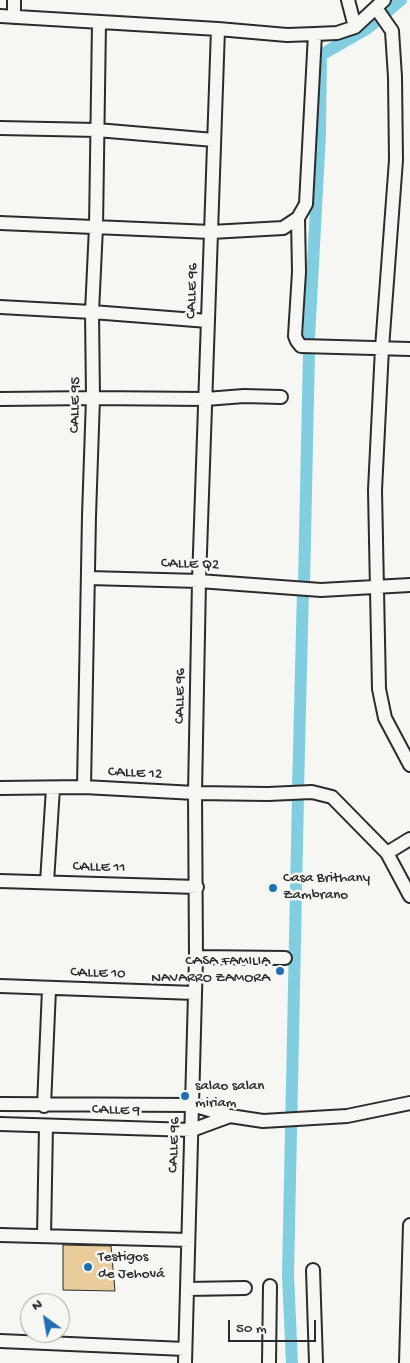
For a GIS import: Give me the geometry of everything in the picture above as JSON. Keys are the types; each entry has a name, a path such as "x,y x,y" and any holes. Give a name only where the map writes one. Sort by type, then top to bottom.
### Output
{"street":[{"path":"14,0 14,18"},
{"path":"348,0 355,27"},
{"path":"0,16 287,35 337,33 355,27 380,4 392,31 395,77 396,160 374,490 379,689 385,718 410,765"},
{"name":"CALLE 95","path":"84,787 99,23"},
{"name":"CALLE 96","path":"185,1363 196,957 195,793 199,581 218,29"},
{"path":"0,222 211,232 283,228 298,218 306,204 315,34"},
{"path":"0,128 97,130 214,140"},
{"path":"298,218 299,272 295,336 301,346 410,349"},
{"path":"0,308 92,312 208,321"},
{"path":"0,399 282,397"},
{"name":"CALLE Q2","path":"89,578 199,581 321,590 376,586 410,586"},
{"name":"CALLE 12","path":"0,788 84,787 195,793 268,794 312,792 332,797 387,853 410,896"},
{"path":"48,882 53,788"},
{"path":"387,853 410,839"},
{"name":"CALLE 11","path":"0,881 197,887"},
{"path":"196,957 284,958"},
{"name":"CALLE 10","path":"0,986 195,993"},
{"path":"44,1106 48,989"},
{"name":"CALLE 9","path":"0,1104 44,1106 192,1105 230,1116 262,1120 347,1116 410,1104"},
{"name":"CALLE 9","path":"0,1124 192,1130 230,1116"},
{"path":"44,1236 46,1126"},
{"path":"406,1363 410,1225"},
{"path":"0,1235 188,1240"},
{"path":"313,1270 316,1363"},
{"path":"269,1363 270,1286"},
{"path":"187,1289 245,1288"},
{"path":"0,1341 185,1349"}],"building":[{"name":"Testigos de Jehová","path":"63,1245 111,1246 115,1291 63,1290"}],"waterway":[{"path":"388,11 401,0"},
{"path":"309,338 320,134 321,55 374,23"},
{"path":"304,585 309,351"},
{"path":"298,789 303,590"},
{"path":"292,1363 288,1275 298,796"}],"place":[{"name":"Casa Brithany Zambrano","path":"273,888"},
{"name":"CASA FAMILIA NAVARRO ZAMORA","path":"280,971"},
{"name":"salao salan miriam","path":"185,1096"},
{"name":"Testigos de Jehová","path":"88,1267"}]}
